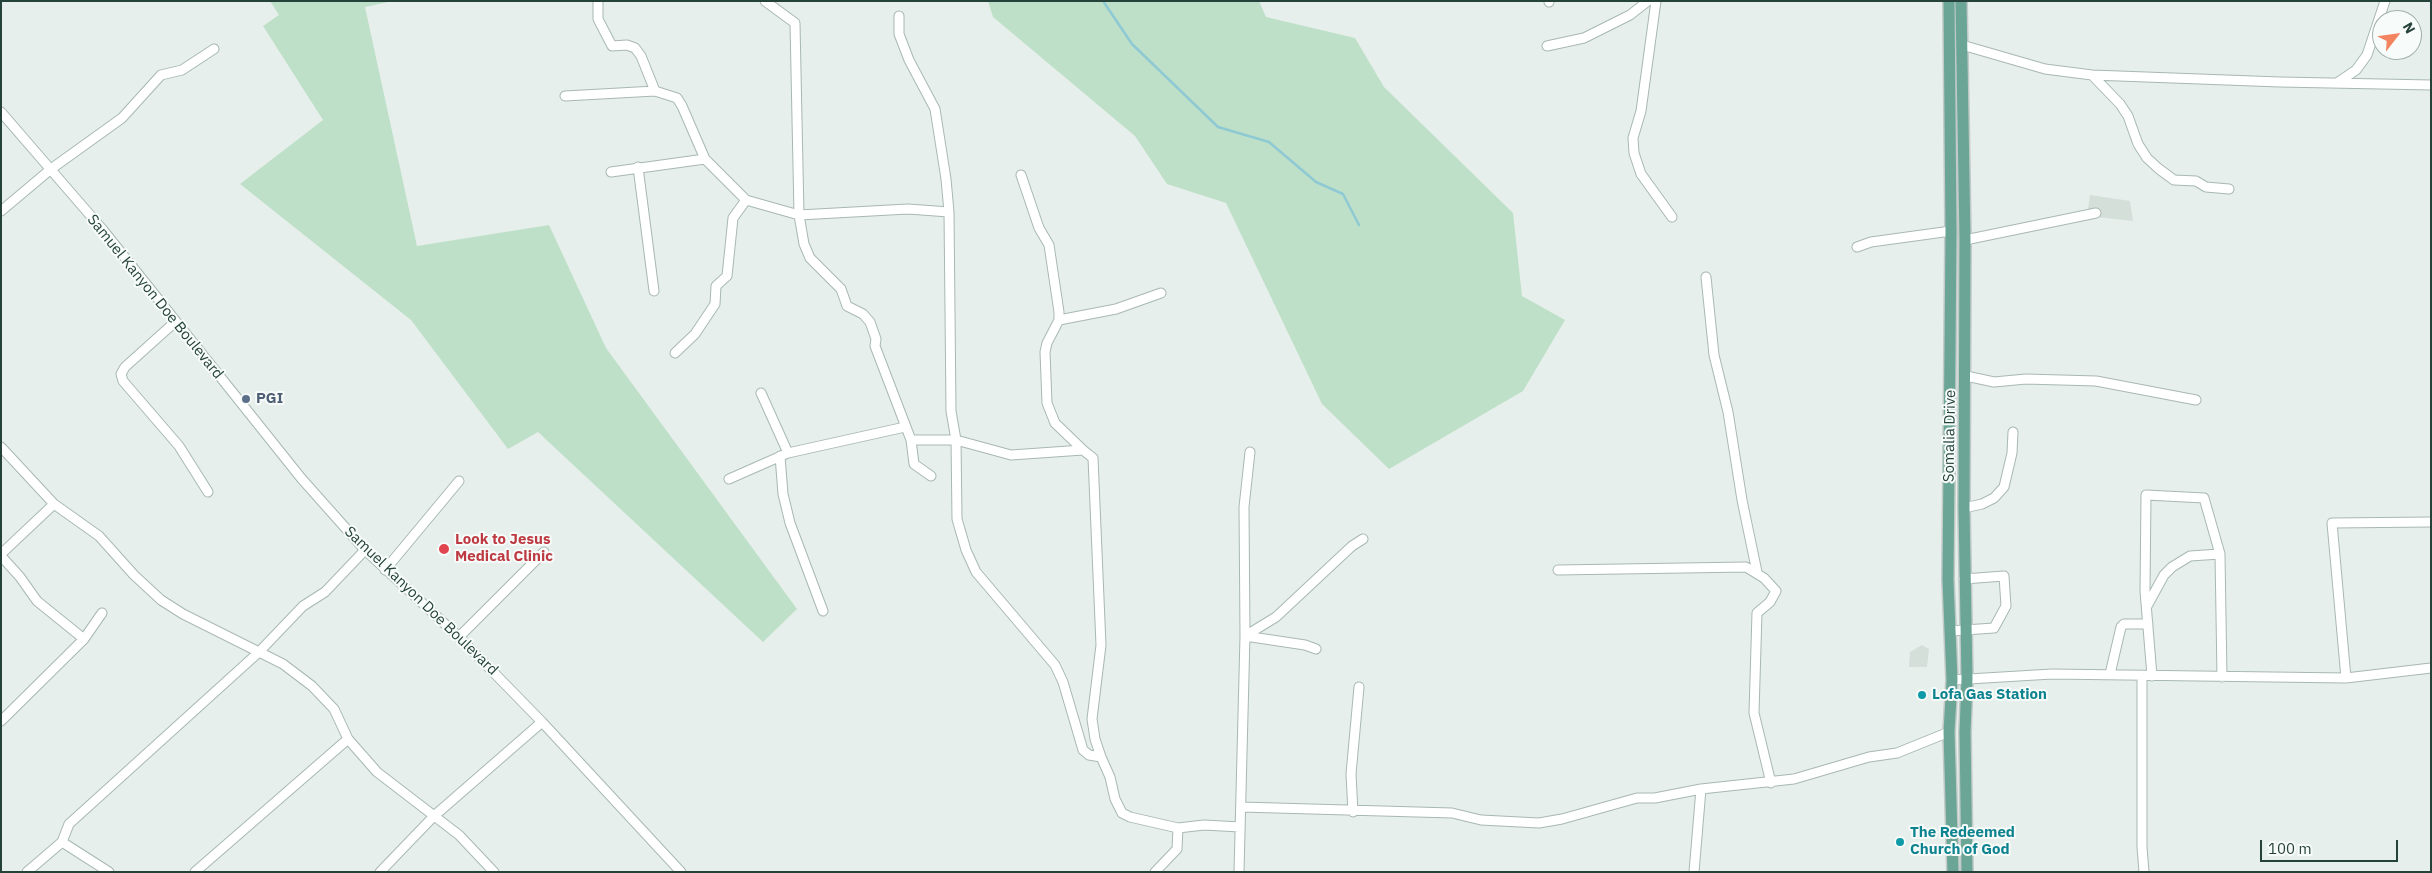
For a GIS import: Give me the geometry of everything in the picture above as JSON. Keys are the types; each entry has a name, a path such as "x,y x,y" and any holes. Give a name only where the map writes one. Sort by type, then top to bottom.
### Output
{"main road":[{"name":"Somalia Drive","path":"1949,1 1951,231 1948,508 1952,680 1950,732 1953,872"},
{"name":"Somalia Drive","path":"1961,1 1966,376 1964,631 1967,680 1965,732 1967,872"}],"street":[{"path":"598,1 598,19 612,46 627,45 635,48 641,56 655,91"},
{"path":"765,1 795,23 799,216 804,244 810,258 842,289 847,306 863,314 872,327 875,346 904,427 911,440 914,464 932,476"},
{"path":"1547,46 1584,38 1630,14 1648,1"},
{"path":"1656,1 1642,111 1633,138 1634,153 1641,174 1654,195 1672,217"},
{"path":"2337,83 2356,70 2367,55 2385,1"},
{"path":"899,16 899,34 909,60 935,109 949,212 951,411 956,440 957,519 966,550 976,572 1055,665 1063,682 1083,750 1089,755 1101,756"},
{"path":"1962,45 2045,69 2092,75 2431,85"},
{"path":"1,211 51,169 122,118 161,75 182,70 214,49"},
{"path":"2092,75 2120,104 2128,116 2138,144 2148,158 2160,169 2174,180 2196,182 2206,187 2229,189"},
{"path":"565,96 655,91 676,98 682,106 705,159 746,200 799,216 908,209 949,212"},
{"name":"Samuel Kanyon Doe Boulevard","path":"1,112 103,230 301,478 365,550 459,637 542,722 681,872"},
{"path":"611,172 705,159"},
{"path":"638,167 654,290"},
{"path":"1021,175 1039,228 1050,246 1059,320 1047,343 1045,352 1047,403 1055,423 1093,458 1101,645 1092,718 1095,739 1110,777 1115,800 1122,813 1130,817 1178,828 1204,825 1240,827"},
{"path":"675,353 695,334 715,304 716,286 727,276 733,218 746,200"},
{"path":"1965,240 2096,213"},
{"path":"1857,247 1870,242 1951,231"},
{"path":"1706,277 1714,355 1728,412 1742,500 1757,572"},
{"path":"1059,320 1116,309 1161,293"},
{"path":"175,322 125,367 121,374 123,381 179,446 208,492"},
{"path":"1966,376 1994,382 2026,379 2096,381 2196,400"},
{"path":"761,393 784,454 783,494 790,523 823,611"},
{"path":"729,478 784,454 904,427"},
{"path":"1964,508 1988,501 2004,487 2012,453 2013,432"},
{"path":"911,440 956,440 1011,455 1083,450"},
{"path":"1,447 54,504 99,536 134,575 162,600 183,614 283,664 312,686 334,709 348,739 377,772 459,835 494,872"},
{"path":"1239,872 1245,636 1244,507 1250,452"},
{"path":"385,570 459,482"},
{"path":"2152,676 2146,609 2146,495 2204,498 2220,554 2222,677"},
{"path":"54,504 1,555 20,576 37,601 84,639"},
{"path":"2346,678 2332,523 2431,522"},
{"path":"1245,636 1276,617 1352,546 1363,539"},
{"path":"27,872 62,842 69,824 260,652 302,606 325,592 365,550"},
{"path":"459,637 544,552"},
{"path":"2146,609 2164,575 2172,567 2190,556 2220,554"},
{"path":"1558,570 1746,567 1757,572 1776,591 1770,602 1757,613 1753,682 1756,725 1771,783"},
{"path":"1950,631 1994,628 2006,606 2004,576 1964,579"},
{"path":"1,721 84,639 102,613"},
{"path":"2110,674 2121,627 2124,624 2148,624"},
{"path":"1245,636 1305,645 1316,649"},
{"path":"1952,680 2052,674 2346,678 2431,668"},
{"path":"2142,676 2142,847 2144,872"},
{"path":"1353,812 1351,774 1359,687"},
{"path":"380,872 434,816 542,722"},
{"path":"1241,807 1353,812 1452,813 1491,821 1539,822 1562,819 1637,798 1655,798 1701,789 1771,783 1794,779 1869,757 1897,753 1950,732"},
{"path":"194,872 348,739"},
{"path":"1694,872 1701,789"},
{"path":"1155,872 1177,849 1178,828"},
{"path":"62,842 109,872"}],"shaded area":[{"path":"2090,195 2130,201 2133,221 2087,216"},
{"path":"1922,645 1929,649 1927,667 1909,667 1910,652"}],"green space":[{"path":"270,1 393,1 365,7 417,246 549,225 606,348 797,609 763,642 538,432 508,449 411,320 240,184 323,120 263,26 279,15"},
{"path":"988,1 1259,1 1266,17 1355,38 1384,87 1513,213 1522,296 1565,320 1523,391 1389,469 1322,404 1226,203 1167,184 1135,136 993,17"}],"waterway":[{"path":"1103,1 1132,44 1218,127 1269,142 1316,182 1343,194 1359,225"}],"place":[{"name":"PGI","path":"246,399"},
{"name":"Look to Jesus Medical Clinic","path":"444,549"},
{"name":"Lofa Gas Station","path":"1922,695"},
{"name":"The Redeemed Church of God","path":"1900,842"}]}
